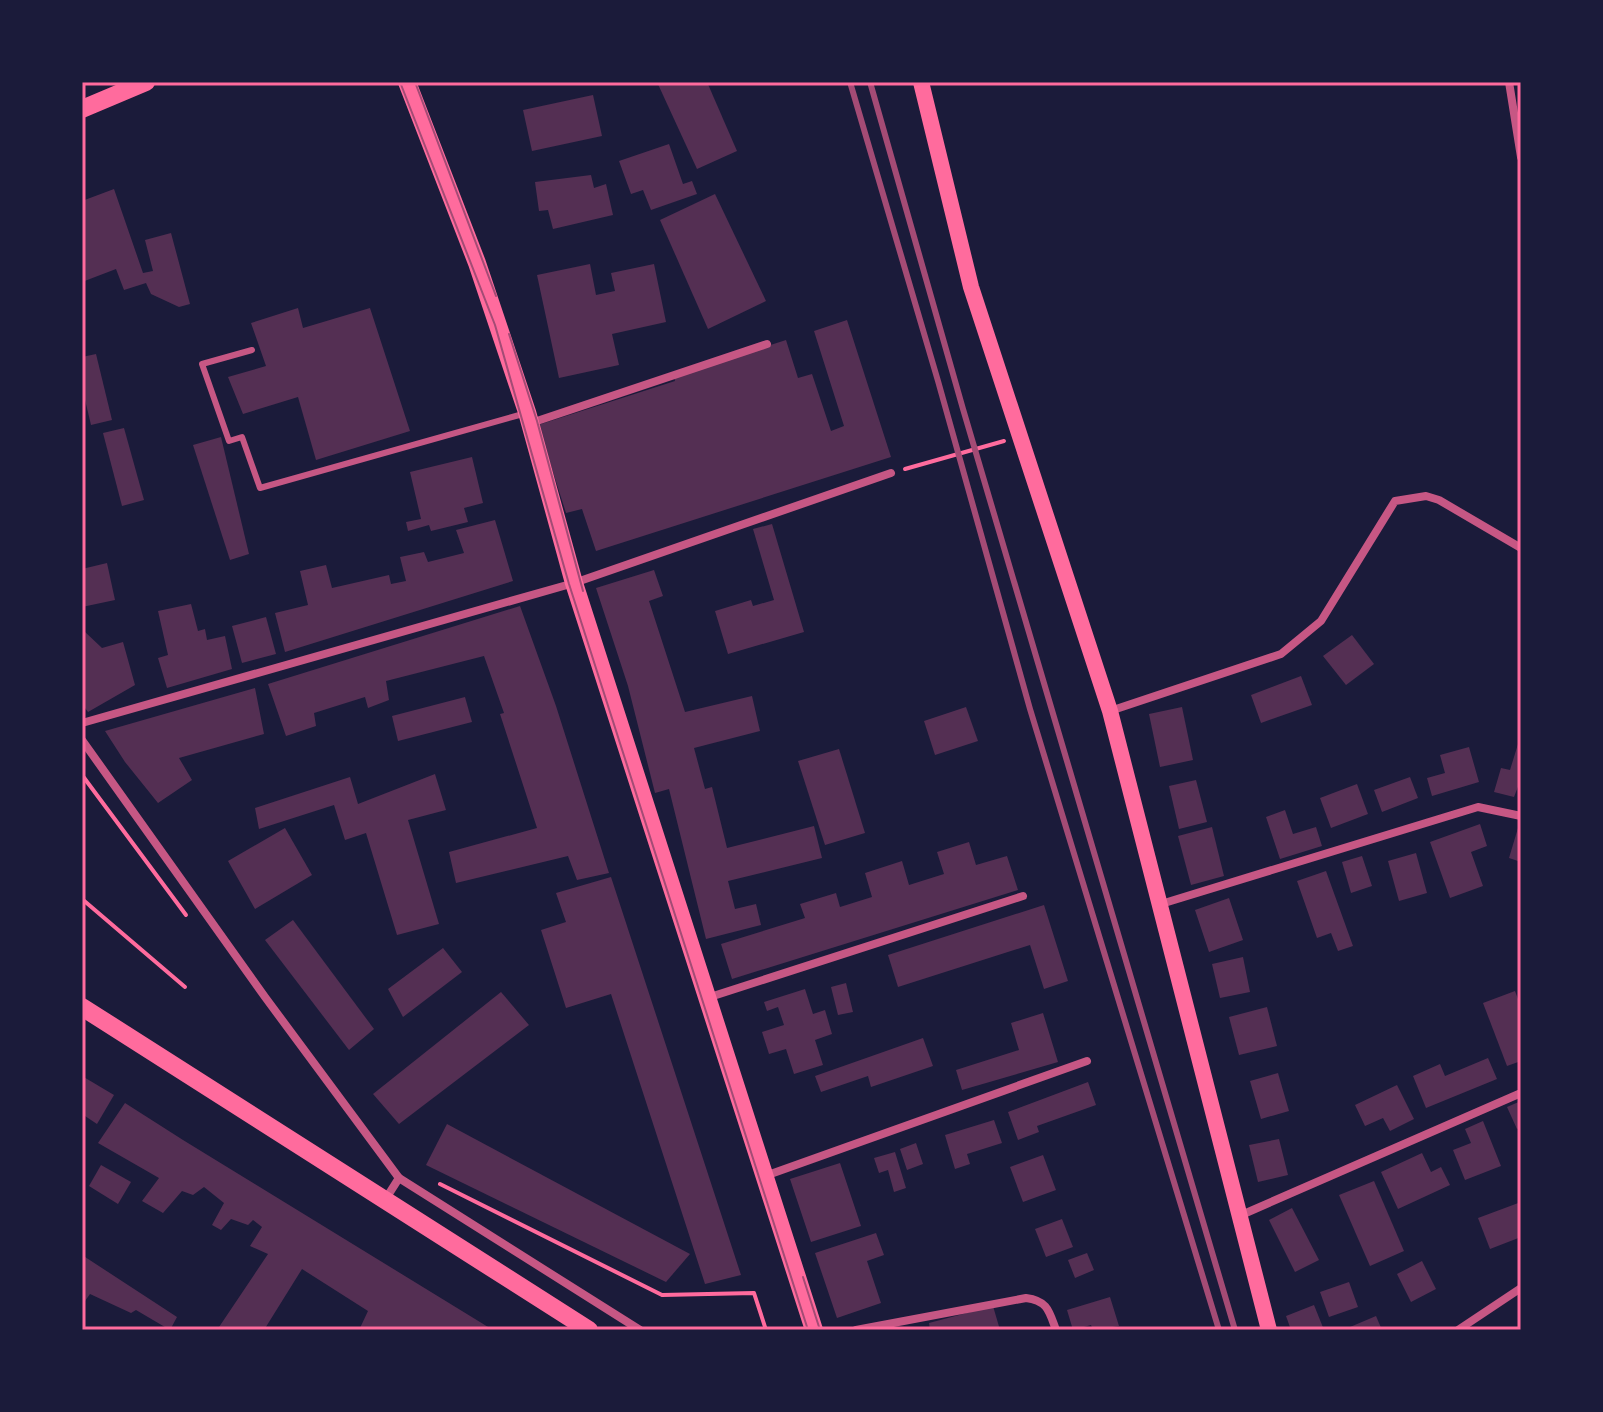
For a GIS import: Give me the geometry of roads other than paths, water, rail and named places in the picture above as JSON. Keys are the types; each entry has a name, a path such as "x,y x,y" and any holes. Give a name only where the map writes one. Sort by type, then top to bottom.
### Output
{"main road":[{"path":"82,109 146,82"},
{"path":"407,82 477,263 528,418 574,583 814,1330"},
{"path":"921,82 971,287 1110,711 1269,1330"},
{"path":"82,1007 589,1330"}],"street":[{"path":"1509,82 1521,157"},
{"path":"528,418 767,344"},
{"path":"82,723 574,583 891,473"},
{"path":"1110,711 1281,654 1321,621 1395,501 1426,496 1439,500 1521,548"},
{"path":"82,740 265,997 399,1178 640,1330"},
{"path":"1161,904 1478,807 1521,816"},
{"path":"706,998 1023,896"},
{"path":"765,1176 1087,1061"},
{"path":"1238,1217 1521,1093"},
{"path":"385,1201 399,1178"},
{"path":"1458,1330 1521,1288"},
{"path":"856,1330 1026,1298 1039,1300 1049,1310 1056,1330"},
{"path":"915,1320 918,1330"}],"lane":[{"path":"252,350 202,364 229,441 242,437 260,488 528,418"}],"tram line":[{"path":"400,82 495,325 569,584 808,1330"},
{"path":"415,82 496,296"},
{"path":"509,334 537,421 583,591"},
{"path":"803,1277 820,1330"}],"railway":[{"path":"850,82 1030,709 1219,1330"},
{"path":"870,82 963,409 1235,1330"}]}
